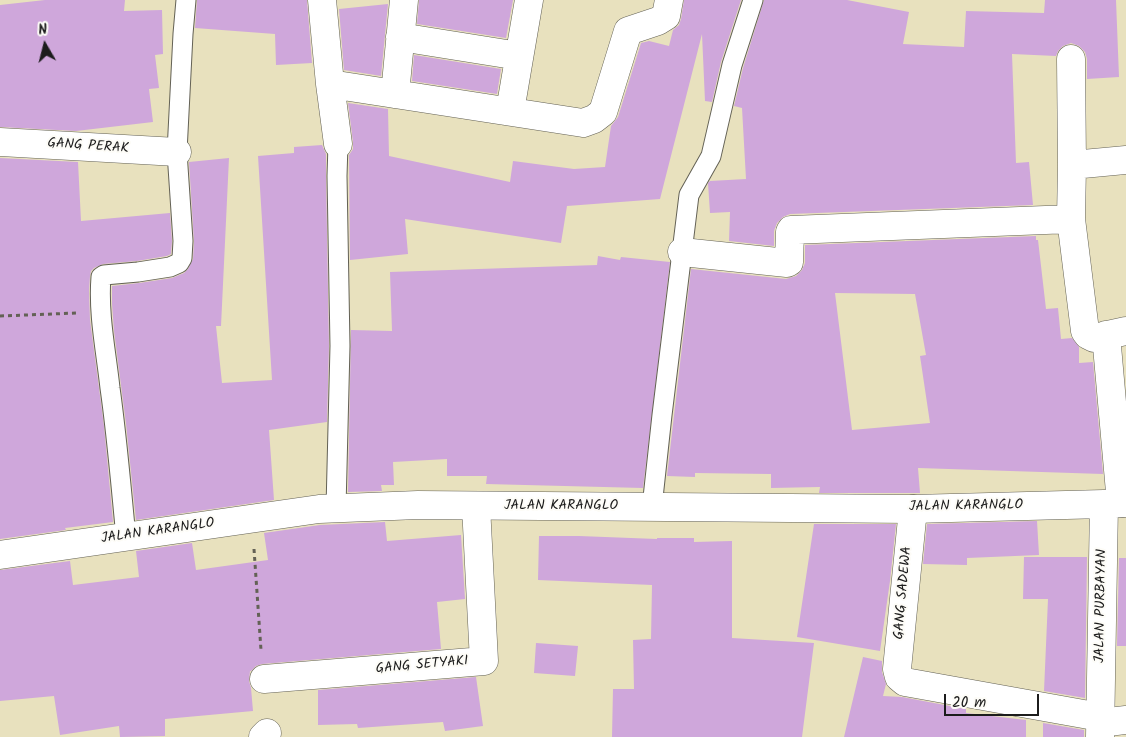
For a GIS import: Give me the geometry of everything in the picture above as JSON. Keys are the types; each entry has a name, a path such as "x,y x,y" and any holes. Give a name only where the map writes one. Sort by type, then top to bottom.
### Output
{"street":[{"path":"322,0 338,144"},
{"path":"395,94 404,0"},
{"path":"510,112 529,0"},
{"path":"330,84 583,123 594,119 603,112 628,31 658,21 666,16 669,0"},
{"path":"400,37 519,56"},
{"path":"1071,59 1071,219 1085,331 1094,338 1116,333"},
{"name":"GANG PERAK","path":"0,142 176,152"},
{"path":"1072,164 1126,160"},
{"path":"682,252 787,263 789,262 791,230 1071,219"},
{"name":"JALAN PURBAYAN","path":"1106,724 1117,503 1116,333"},
{"name":"JALAN KARANGLO","path":"0,555 251,518 336,508 418,505 912,508 1117,503"},
{"name":"GANG SETYAKI","path":"264,679 484,661 476,506"},
{"name":"GANG SADEWA","path":"912,508 897,669 899,677 905,682 1106,724"}],"lane":[{"path":"126,536 102,313 101,277 104,275 170,267 179,263 182,258 183,241 176,152 186,0"},
{"path":"652,507 689,195 711,156 732,66 753,0"},
{"path":"336,508 340,346 338,144"}],"path":[{"path":"0,316 102,313"},
{"path":"251,518 264,679"}],"building":[{"path":"45,0 125,0 124,11 162,10 163,54 155,55 159,88 149,89 153,122 76,131 0,127 0,5"},
{"path":"197,0 307,0 312,63 276,65 275,34 195,28"},
{"path":"419,0 513,0 506,38 417,24"},
{"path":"684,0 741,0 721,62 712,102 705,101 702,34 660,199 567,206 561,243 405,219 408,254 350,260 349,155 353,149 353,142 348,103 388,109 389,156 510,182 513,161 574,169 605,167 611,126 618,117 641,43 649,41 669,46 673,30 679,25 681,19"},
{"path":"764,0 847,0 909,12 903,44 964,47 966,11 1044,13 1045,0 1116,0 1119,77 1087,79 1085,52 1079,46 1071,43 1063,46 1056,56 1012,54 1016,163 1029,162 1033,205 790,214 783,217 777,223 774,231 774,246 729,241 730,212 710,213 708,183 710,181 746,179 742,108 734,106 743,68"},
{"path":"388,4 381,76 344,70 339,9"},
{"path":"414,55 501,69 497,94 412,81"},
{"path":"322,145 326,154 329,346 327,422 269,430 274,500 136,520 114,331 112,286 172,278 184,273 188,269 193,259 194,242 189,162 229,158 221,326 216,326 222,383 272,380 258,156 294,153 294,147"},
{"path":"0,158 78,162 81,221 170,213 171,254 137,261 103,264 94,268 90,276 90,320 104,426 113,522 0,539"},
{"path":"1036,236 1046,309 1058,308 1061,339 1072,338 1079,347 1079,363 1093,362 1103,474 918,468 920,493 819,493 820,487 771,488 771,474 695,473 695,477 667,476 691,269 786,279 796,276 802,270 805,263 805,245","holes":["835,293 915,294 926,355 920,356 930,423 852,430"]},
{"path":"598,256 620,260 621,257 670,262 643,488 486,484 487,476 447,476 447,459 393,462 394,485 381,485 382,491 348,492 351,330 392,331 390,272 597,265"},
{"path":"1037,521 1039,555 967,558 967,565 923,564 927,524"},
{"path":"385,522 387,541 461,535 465,599 437,602 441,649 262,664 250,671 249,681 253,711 165,719 165,736 120,737 119,726 60,735 54,696 0,701 0,570 70,561 73,585 139,577 136,551 192,543 196,570 268,560 264,533 320,525"},
{"path":"814,524 896,524 880,651 797,637"},
{"path":"539,536 694,538 694,542 732,541 732,638 814,643 802,737 612,737 613,689 634,689 633,640 651,639 652,585 538,580"},
{"path":"1024,557 1087,557 1085,698 1044,691 1048,599 1023,599"},
{"path":"1119,558 1126,558 1126,646 1117,646"},
{"path":"536,643 578,646 575,676 534,673"},
{"path":"863,657 882,661 882,672 886,684 883,696 902,697 966,709 966,713 1026,720 1026,737 844,737"},
{"path":"476,677 483,726 445,731 443,722 358,728 357,724 318,725 318,690"},
{"path":"1043,723 1084,730 1084,737 1043,737"}]}
